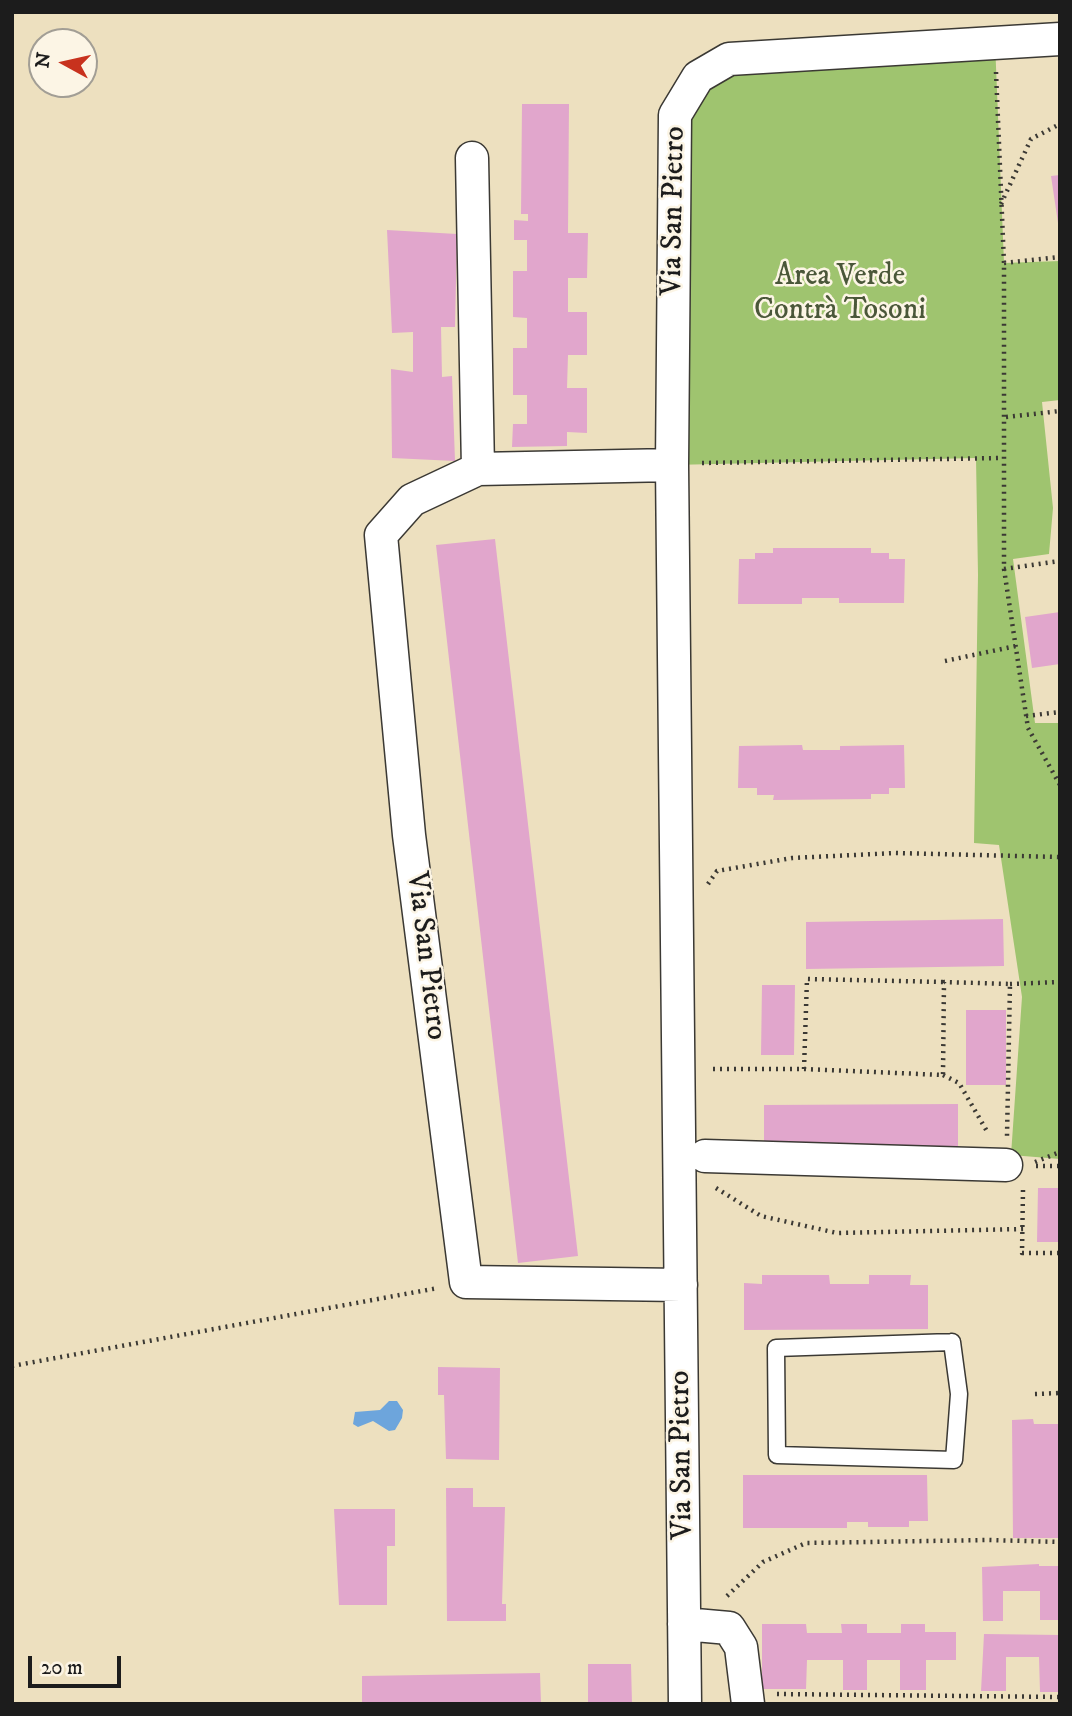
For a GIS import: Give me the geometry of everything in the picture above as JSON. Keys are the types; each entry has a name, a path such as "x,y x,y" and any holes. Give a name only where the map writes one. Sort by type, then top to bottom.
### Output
{"street":[{"name":"Via San Pietro","path":"685,1704 681,1285 686,465 675,115 698,77 729,59 1060,39"},
{"path":"472,158 478,469"},
{"name":"Via San Pietro","path":"466,1282 410,835 381,535 412,500 478,469 686,465"},
{"path":"705,1156 1015,1165"},
{"path":"466,1282 681,1285"},
{"path":"684,1612 729,1628 741,1647 748,1699"}],"lane":[{"path":"952,1342 959,1394 954,1460 777,1455 776,1348 952,1342"}],"path":[{"path":"995,42 1004,263 1004,569 1028,728 1060,785"},
{"path":"1001,205 1031,139 1060,124"},
{"path":"1004,263 1060,257"},
{"path":"1006,418 1060,411"},
{"path":"686,465 1002,458"},
{"path":"1004,569 1060,561"},
{"path":"945,661 1016,646"},
{"path":"1026,716 1060,712"},
{"path":"703,891 717,871 792,858 895,853 1060,857"},
{"path":"804,1069 807,979 1010,984 1060,982"},
{"path":"943,1075 944,982"},
{"path":"1010,984 1015,1165"},
{"path":"713,1069 804,1069 943,1075 959,1083 1015,1165"},
{"path":"1015,1165 1060,1152"},
{"path":"705,1156 716,1189 761,1216 837,1233 1024,1228 1022,1253 1060,1253"},
{"path":"12,1366 466,1282"},
{"path":"1035,1394 1060,1394"},
{"path":"684,1612 728,1595 763,1562 806,1543 988,1540 1060,1542"},
{"path":"748,1699 1060,1697"}],"green space":[{"name":"Area Verde Contrà Tosoni","path":"995,42 1004,263 1060,261 1060,400 1042,402 1053,508 1049,554 1013,559 1035,723 1060,723 1060,1159 1011,1155 1022,997 999,845 974,843 978,575 976,458 672,465 675,115 698,77"}],"water":[{"path":"389,1401 397,1401 403,1410 395,1430 389,1431 373,1421 358,1427 353,1424 355,1412 380,1410"}],"building":[{"path":"522,104 569,104 568,233 588,233 587,278 568,278 568,312 587,312 587,355 568,355 567,388 587,388 587,433 567,432 567,446 512,447 513,424 527,424 527,395 513,395 513,348 527,348 527,318 513,317 513,271 527,271 527,240 514,240 514,220 528,221 528,214 521,214"},
{"path":"1060,175 1060,223 1058,223 1051,176"},
{"path":"387,230 457,234 455,327 441,327 442,377 452,376 455,461 392,458 391,369 413,372 413,332 392,333"},
{"path":"495,539 578,1256 518,1263 436,545"},
{"path":"773,548 871,548 871,553 889,553 889,559 905,559 904,603 839,603 839,598 802,598 802,604 738,604 739,559 755,559 755,553 773,553"},
{"path":"1060,612 1060,664 1032,668 1025,617"},
{"path":"802,745 803,750 840,750 840,746 904,745 905,788 889,788 889,794 871,794 871,799 773,800 774,795 757,795 757,788 738,788 739,746"},
{"path":"1003,919 1004,966 806,969 806,922"},
{"path":"762,985 795,985 794,1055 761,1055"},
{"path":"966,1010 1006,1010 1006,1085 966,1085"},
{"path":"958,1104 958,1149 764,1150 764,1105"},
{"path":"1038,1188 1060,1188 1060,1242 1037,1242"},
{"path":"762,1275 829,1275 830,1284 869,1284 869,1275 911,1275 910,1285 928,1285 928,1329 744,1330 744,1283 762,1284"},
{"path":"438,1367 500,1368 499,1460 446,1459 444,1395 438,1395"},
{"path":"1033,1419 1034,1424 1060,1424 1060,1538 1013,1538 1012,1420"},
{"path":"743,1475 927,1475 928,1521 909,1521 909,1527 868,1527 868,1522 847,1522 847,1528 743,1528"},
{"path":"446,1488 473,1488 473,1507 505,1507 502,1604 506,1604 506,1621 447,1621"},
{"path":"334,1509 395,1509 395,1546 387,1546 387,1605 339,1605"},
{"path":"1039,1564 1060,1566 1060,1620 1040,1620 1040,1591 1003,1591 1003,1621 983,1621 982,1567"},
{"path":"762,1624 806,1624 807,1633 842,1633 841,1624 867,1624 867,1633 901,1633 901,1624 925,1624 925,1632 956,1632 956,1660 926,1660 926,1690 900,1690 900,1660 867,1660 867,1690 843,1690 843,1660 807,1660 806,1689 762,1689"},
{"path":"984,1634 1060,1635 1060,1692 1040,1692 1039,1657 1006,1657 1006,1691 981,1691"},
{"path":"588,1664 631,1664 632,1704 588,1704"},
{"path":"540,1673 541,1704 362,1704 362,1676"}]}
